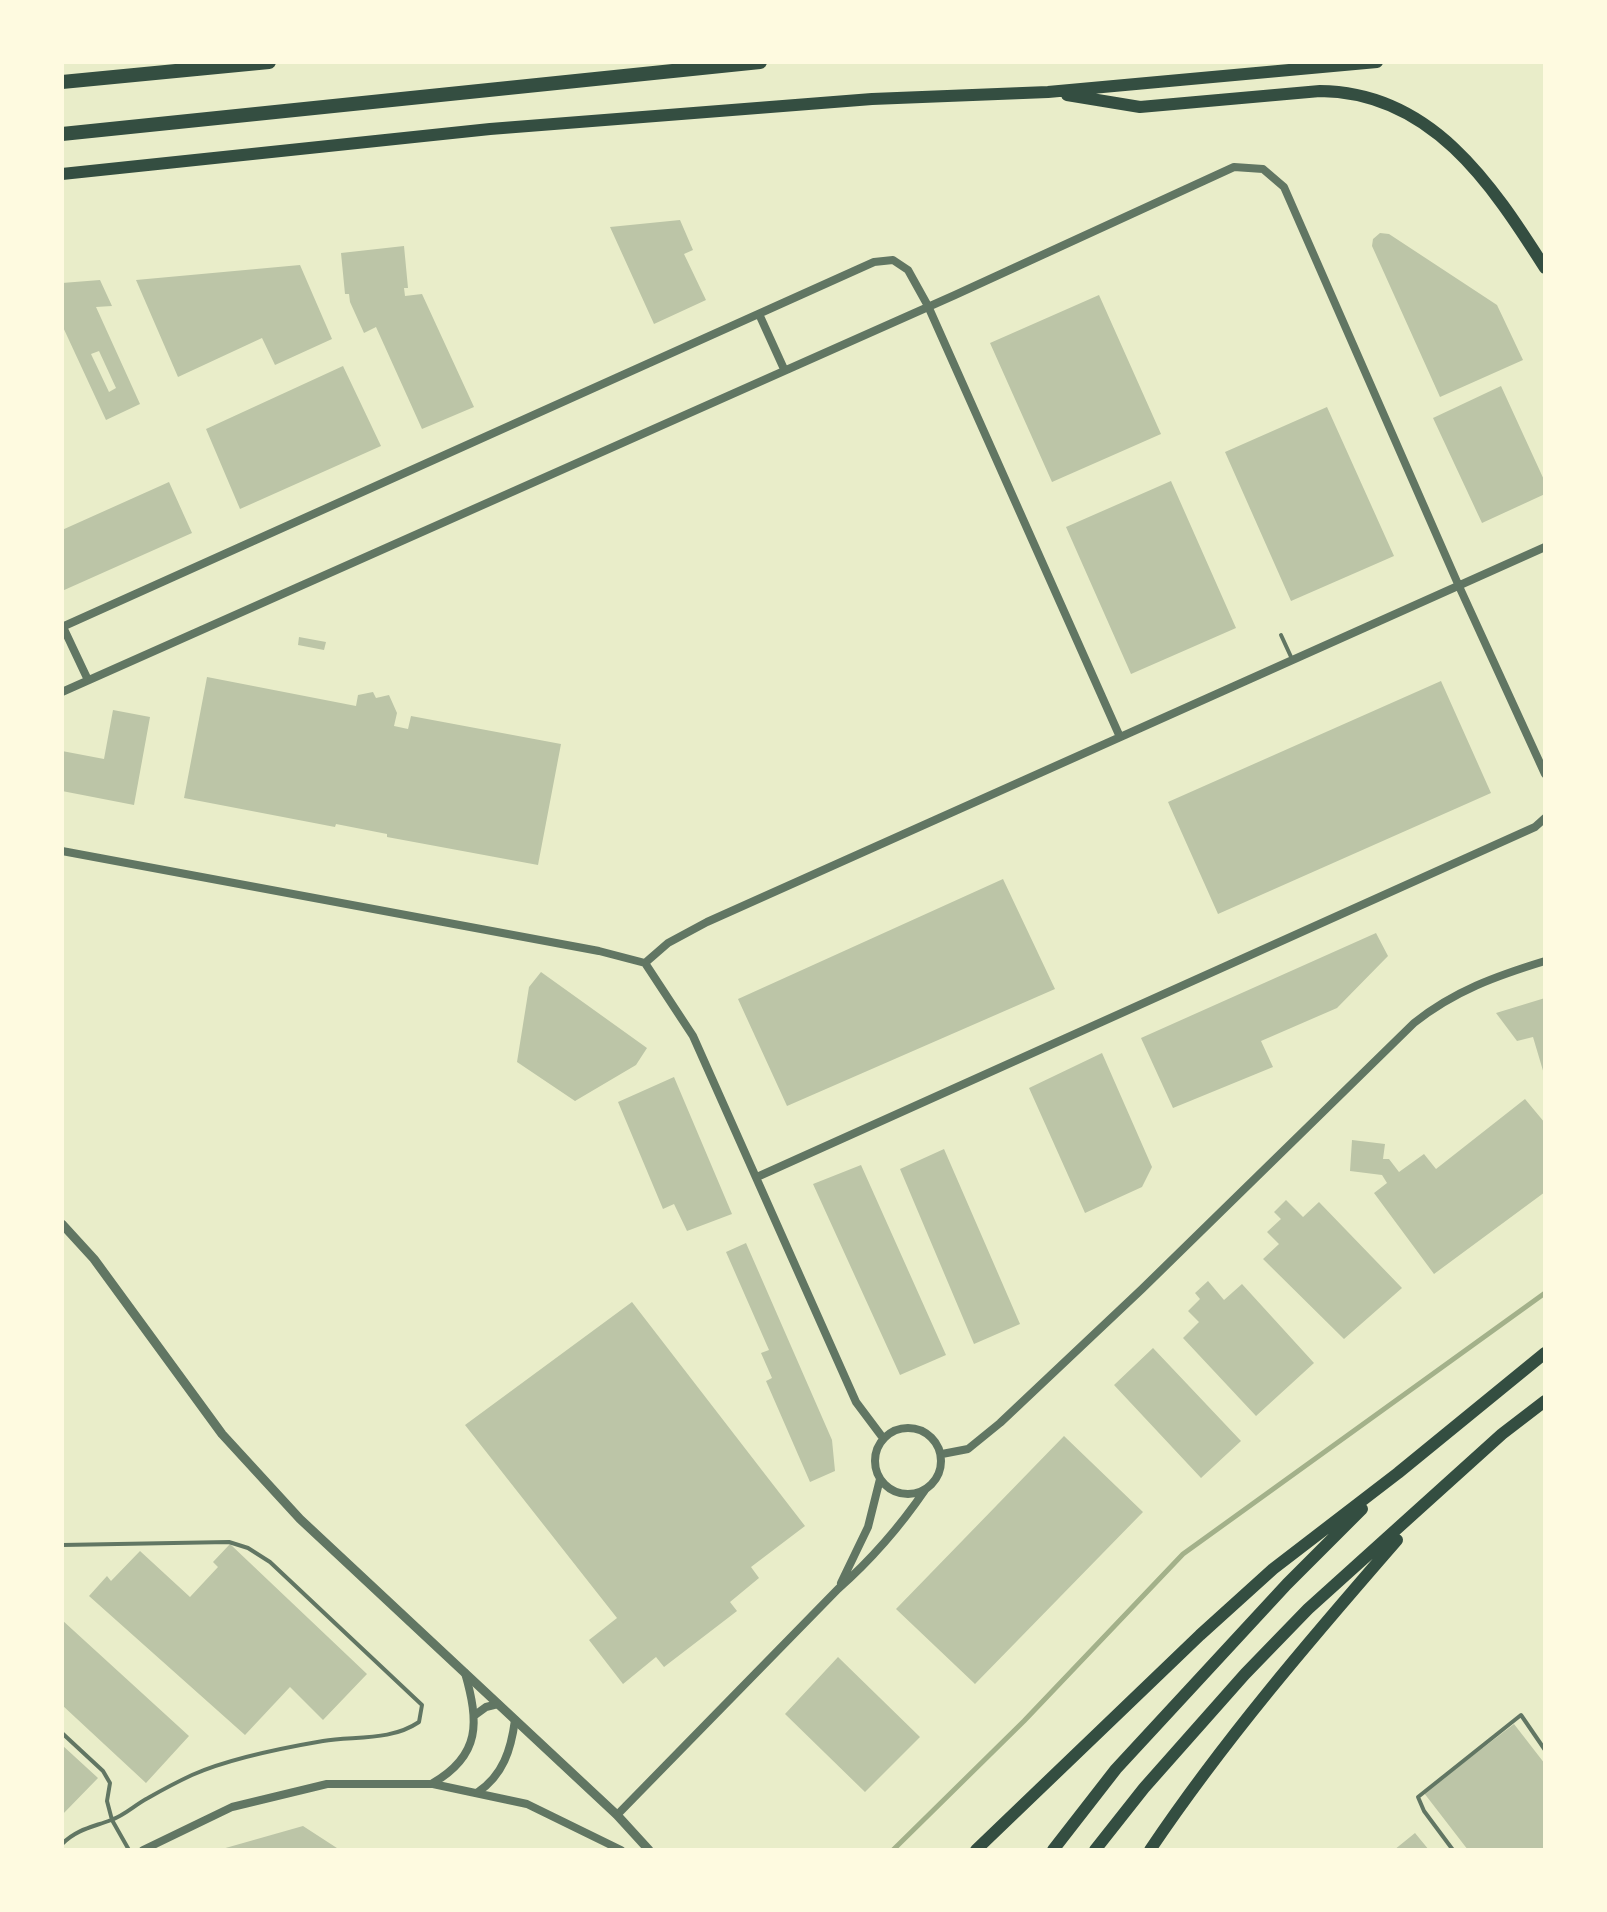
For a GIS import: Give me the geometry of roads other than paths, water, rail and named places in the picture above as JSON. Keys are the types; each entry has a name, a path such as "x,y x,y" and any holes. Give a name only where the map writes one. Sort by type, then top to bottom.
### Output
{"highway":[{"path":"62,82 269,62"},
{"path":"62,134 760,62"},
{"path":"62,174 490,129 872,99 1048,92 1377,62"},
{"path":"1048,92 1140,107 1320,91 1349,91 1390,103 1429,127 1466,158 1509,212 1545,268"},
{"path":"976,1850 1273,1569 1398,1473 1545,1353"},
{"path":"1095,1850 1144,1788 1297,1620 1502,1434 1545,1401"},
{"path":"1053,1850 1116,1769 1212,1664 1398,1473"},
{"path":"1150,1850 1267,1692 1429,1502"}],"street":[{"path":"62,692 1234,167 1263,169 1284,187 1545,774"},
{"path":"88,680 62,627 874,262 893,260 908,270 928,306 1120,737"},
{"path":"759,314 784,369"},
{"path":"645,963 668,943 707,922 1545,547"},
{"path":"757,1177 1535,827 1545,818"},
{"path":"62,851 584,948 645,963 693,1036 856,1402 883,1438"},
{"path":"942,1454 968,1449 1000,1423 1154,1278 1414,1023 1487,979 1545,961"},
{"path":"62,1224 94,1259 222,1434 300,1519 617,1815 649,1850"},
{"path":"617,1815 838,1589 868,1564 925,1490 936,1481 942,1468 942,1454 935,1440 924,1431 910,1427 895,1430 883,1438 876,1451 875,1465 880,1479 892,1491 909,1495 925,1490"},
{"path":"838,1589 868,1527 880,1479"},
{"path":"433,1784 449,1774 471,1747 475,1715 465,1673"},
{"path":"475,1715 486,1707 498,1704"},
{"path":"478,1792 490,1784 502,1769 512,1741 515,1720"},
{"path":"143,1850 232,1807 327,1784 433,1784 478,1792 527,1804 621,1850"}],"lane":[{"path":"1281,635 1292,659"},
{"path":"62,1545 229,1542 248,1548 270,1562 422,1705 419,1722 394,1735 325,1741 222,1765 196,1774 112,1820 96,1823 70,1836 62,1844"},
{"path":"1453,1850 1424,1811 1418,1797 1521,1715 1545,1750"},
{"path":"62,1733 103,1771 110,1783 107,1801 112,1820 129,1850"}],"waterway":[{"path":"893,1850 1024,1721 1183,1554 1545,1293"}]}
